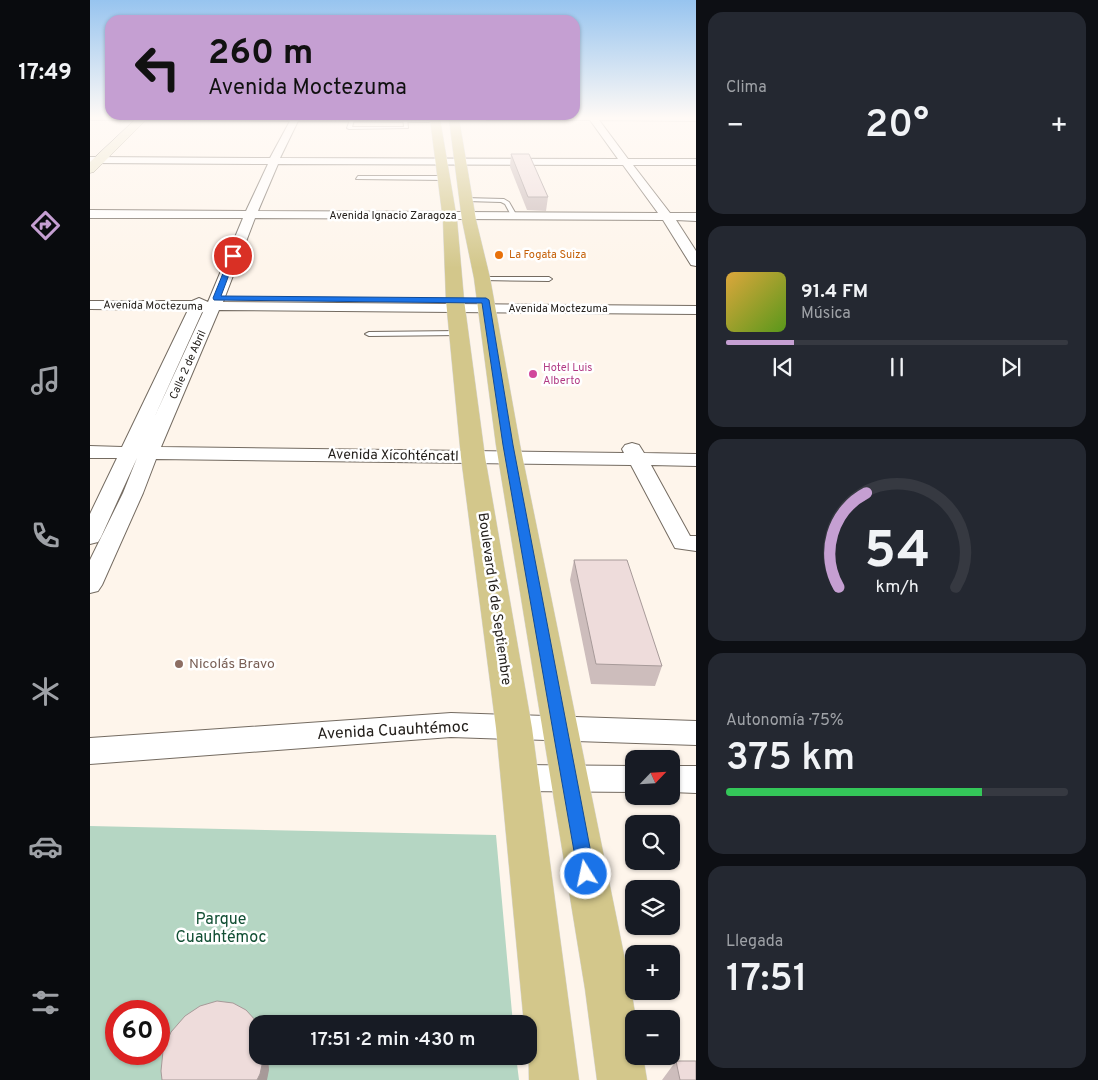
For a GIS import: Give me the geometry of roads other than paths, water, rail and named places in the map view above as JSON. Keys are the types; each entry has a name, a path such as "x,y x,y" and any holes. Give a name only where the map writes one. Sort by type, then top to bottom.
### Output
{"main road":[{"name":"Boulevard 16 de Septiembre","path":"451,167 461,214 482,278 509,452 622,1080"},
{"name":"Boulevard 16 de Septiembre","path":"461,214 457,314 473,451 514,728 518,778 554,1080"}],"street":[{"name":"Calle 2 de Abril","path":"170,384 181,342 207,302 267,167"},
{"path":"634,167 692,245 696,262"},
{"name":"Avenida Ignacio Zaragoza","path":"90,214 158,217"},
{"name":"Avenida Ignacio Zaragoza","path":"461,214 601,219 673,219 696,217"},
{"name":"Avenida Ignacio Zaragoza","path":"90,219 461,214 543,218"},
{"name":"Avenida Ignacio Zaragoza","path":"673,219 696,221"},
{"name":"Avenida Moctezuma","path":"90,298 143,301 372,304 457,314 486,304 652,306 696,310"},
{"name":"Avenida Moctezuma","path":"90,305 143,301"},
{"name":"Calle 2 de Abril","path":"90,585 96,541 111,494 141,447 170,384 198,343 207,302"},
{"name":"Avenida Moctezuma","path":"652,306 696,303"},
{"path":"181,342 198,343"},
{"name":"Avenida Xicohténcatl","path":"90,441 141,447 634,454 696,460"},
{"name":"Calle 2 de Abril","path":"96,541 133,493 141,447"},
{"name":"Avenida Xicohténcatl","path":"90,452 141,447"},
{"name":"Avenida Xicohténcatl","path":"634,454 696,449"},
{"path":"634,454 683,543 696,544"},
{"path":"111,494 133,493"},
{"name":"Avenida Cuauhtémoc","path":"90,751 451,725 696,733"},
{"path":"518,778 625,779"},
{"path":"680,779 696,780"}],"lane":[{"path":"358,178 423,167"},
{"path":"461,214 502,200 508,203 514,216"},
{"path":"482,278 549,279"},
{"path":"369,334 457,314"}],"place":[{"name":"La Fogata Suiza","path":"499,255"},
{"name":"Hotel Luis Alberto","path":"533,374"},
{"name":"Nicolás Bravo","path":"179,664"}],"park label":[{"name":"Parque Cuauhtémoc","path":"221,929"}]}
